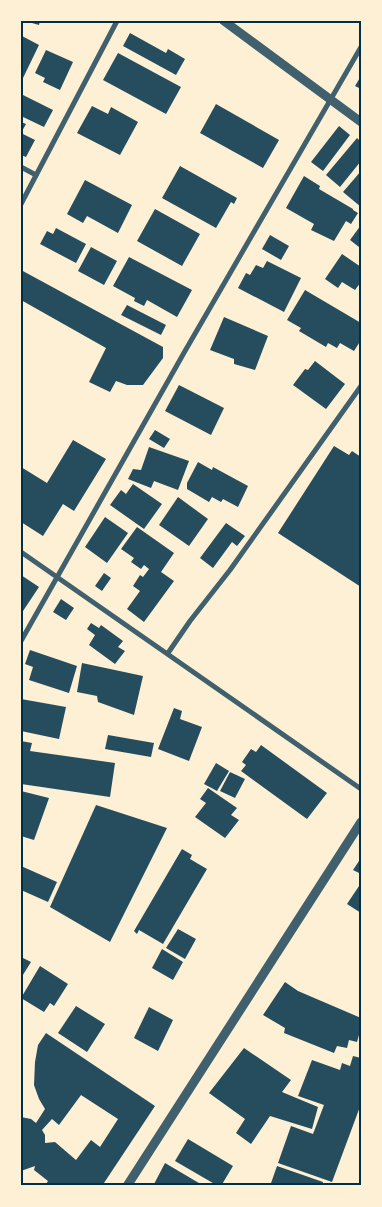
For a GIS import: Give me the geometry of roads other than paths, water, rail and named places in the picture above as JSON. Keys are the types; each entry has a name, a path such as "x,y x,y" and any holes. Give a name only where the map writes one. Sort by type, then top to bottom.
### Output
{"street":[{"path":"21,204 117,21"},
{"path":"224,21 361,122"},
{"path":"21,642 185,351 361,47"},
{"path":"21,167 36,175"},
{"path":"168,653 190,621 230,570 361,386"},
{"path":"21,552 361,789"},
{"path":"127,1186 361,822"}]}
